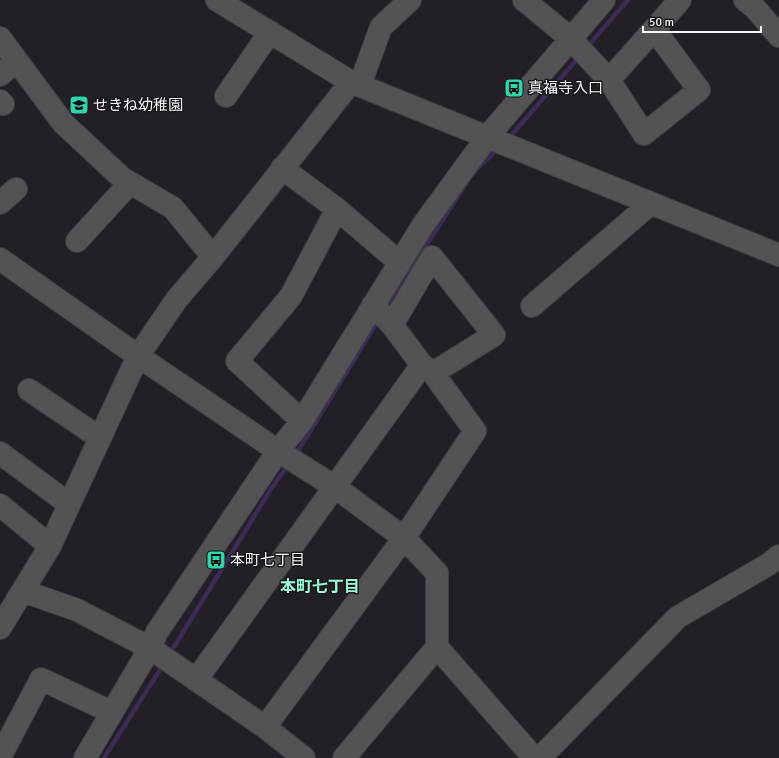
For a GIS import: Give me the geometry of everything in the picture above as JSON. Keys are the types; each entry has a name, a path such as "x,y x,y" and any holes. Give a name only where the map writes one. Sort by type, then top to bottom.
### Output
{"street":[{"path":"217,0 355,83 488,136 650,204 779,255"},
{"path":"0,628 50,546 138,356 177,299 213,257 282,168 355,83 382,27 410,0"},
{"path":"524,0 570,38 609,80 644,134 700,90 654,29"},
{"path":"85,758 150,648 157,632 278,452 302,421 423,225 488,136 570,38 604,0"},
{"path":"609,80 680,0"},
{"path":"745,0 754,7 779,36"},
{"path":"226,96 270,32"},
{"path":"0,38 63,123 122,178 173,208 213,257"},
{"path":"0,75 16,61"},
{"path":"282,168 337,208 400,263"},
{"path":"77,241 130,183"},
{"path":"0,203 16,188"},
{"path":"532,306 650,204"},
{"path":"302,421 237,362 291,296 337,208"},
{"path":"196,680 335,487 428,369 494,335 432,257 392,326"},
{"path":"0,259 278,452 335,487 404,538 438,573 437,647 344,758"},
{"path":"265,727 404,538 474,431 428,369 373,305"},
{"path":"29,390 100,438"},
{"path":"0,452 69,504"},
{"path":"0,505 50,546"},
{"path":"540,758 678,617 769,564 779,556"},
{"path":"23,591 77,610 150,648 265,727 304,758"},
{"path":"437,647 534,758"},
{"path":"0,757 41,679 111,712"}],"waterway":[{"path":"587,47 628,0"},
{"path":"509,138 580,56"},
{"path":"474,172 499,148"},
{"path":"385,309 468,181"},
{"path":"295,456 379,319"},
{"path":"169,655 271,489 288,465"},
{"path":"104,758 163,665"}],"place":[{"name":"真福寺入口","path":"514,88"},
{"name":"せきね幼稚園","path":"79,105"},
{"name":"本町七丁目","path":"216,560"}],"district":[{"name":"本町七丁目","path":"320,586"}]}
